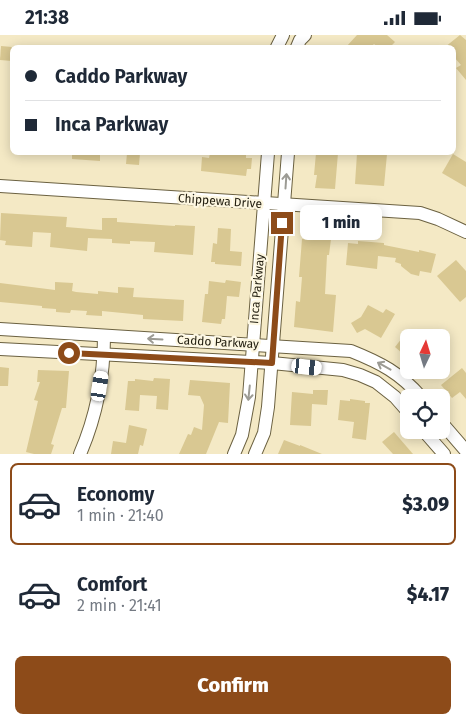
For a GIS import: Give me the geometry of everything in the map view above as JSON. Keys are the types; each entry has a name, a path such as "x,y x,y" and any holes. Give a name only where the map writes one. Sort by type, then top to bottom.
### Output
{"street":[{"name":"Inca Parkway","path":"234,454 242,435 249,397 268,155"},
{"name":"Inca Parkway","path":"255,454 264,433 267,417 288,155"},
{"name":"Chippewa Drive","path":"0,186 420,213 466,232"},
{"name":"Caddo Parkway","path":"0,329 351,351 387,367 403,378 413,389"},
{"path":"80,454 89,433 97,401 104,356 104,336"},
{"name":"Caddo Parkway","path":"0,349 104,356 272,363 343,370 376,382 400,403"},
{"path":"450,432 466,451"},
{"path":"431,439 444,454"}],"building":[{"path":"357,35 387,35 395,42 392,45 348,45"},
{"path":"460,35 466,40 466,80 456,68 461,65 456,59 456,45 448,45"},
{"path":"1,46 10,47 10,61 0,60"},
{"path":"72,155 100,155 100,161 72,159"},
{"path":"127,155 140,155 139,165 126,164"},
{"path":"210,155 246,155 246,158 252,158 251,169 247,169 246,176 201,171 202,157 209,158"},
{"path":"316,155 338,155 335,189 315,188 317,175 314,175"},
{"path":"357,155 387,155 384,186 355,184"},
{"path":"452,155 455,155 466,162 466,187 442,173"},
{"path":"1,213 67,217 66,227 102,230 102,218 117,218 117,222 195,226 193,255 154,252 155,242 130,241 130,244 112,243 112,239 88,238 87,251 50,247 51,233 33,232 32,247 5,245 6,241 0,240"},
{"path":"218,228 231,229 230,251 242,252 241,266 211,262 213,243 217,244"},
{"path":"313,238 331,239 329,255 327,255 325,294 336,295 333,332 294,327 296,301 300,302 302,277 299,277 302,239 312,240"},
{"path":"358,241 384,243 384,245 436,254 431,273 420,271 419,276 411,274 401,264 395,262 396,258 378,256 377,269 346,265 348,243 358,244"},
{"path":"456,260 466,271 466,297 460,302 437,276"},
{"path":"226,280 241,282 239,297 227,296 225,319 222,319 221,324 202,322 205,294 208,294 209,281 225,283"},
{"path":"55,282 73,283 72,291 76,292 98,294 98,291 118,293 118,287 134,288 133,297 184,300 183,321 143,319 143,315 102,311 102,316 86,315 87,311 71,310 70,313 56,312 56,309 42,308 42,306 0,302 0,283 55,290"},
{"path":"368,305 383,313 386,309 395,314 381,338 365,329 357,333 351,323 361,317"},
{"path":"400,341 400,351 395,347"},
{"path":"0,367 9,368 8,386 0,386"},
{"path":"462,368 466,373 466,399 460,392 452,398 450,389 444,389 441,385"},
{"path":"38,370 69,371 66,408 62,408 51,444 54,445 51,454 26,452 38,401 34,400 40,382 37,382"},
{"path":"154,378 170,379 168,410 156,409 157,396 140,395 139,411 125,410 128,381 135,381 135,379 153,381"},
{"path":"190,380 230,383 228,423 219,422 206,454 179,454 188,434 191,435 194,427 202,430 204,405 200,396 188,395"},
{"path":"313,390 328,390 327,405 312,404 311,426 290,425 292,392 313,394"},
{"path":"350,399 370,403 366,440 352,438 354,422 338,420 340,400 350,401"},
{"path":"129,425 147,429 143,446 140,445 138,454 111,454 113,441 126,443"},
{"path":"394,432 413,454 393,454 382,442"},
{"path":"284,440 300,445 322,454 278,454"}],"route":[{"path":"69,353 272,363 282,223"}]}
